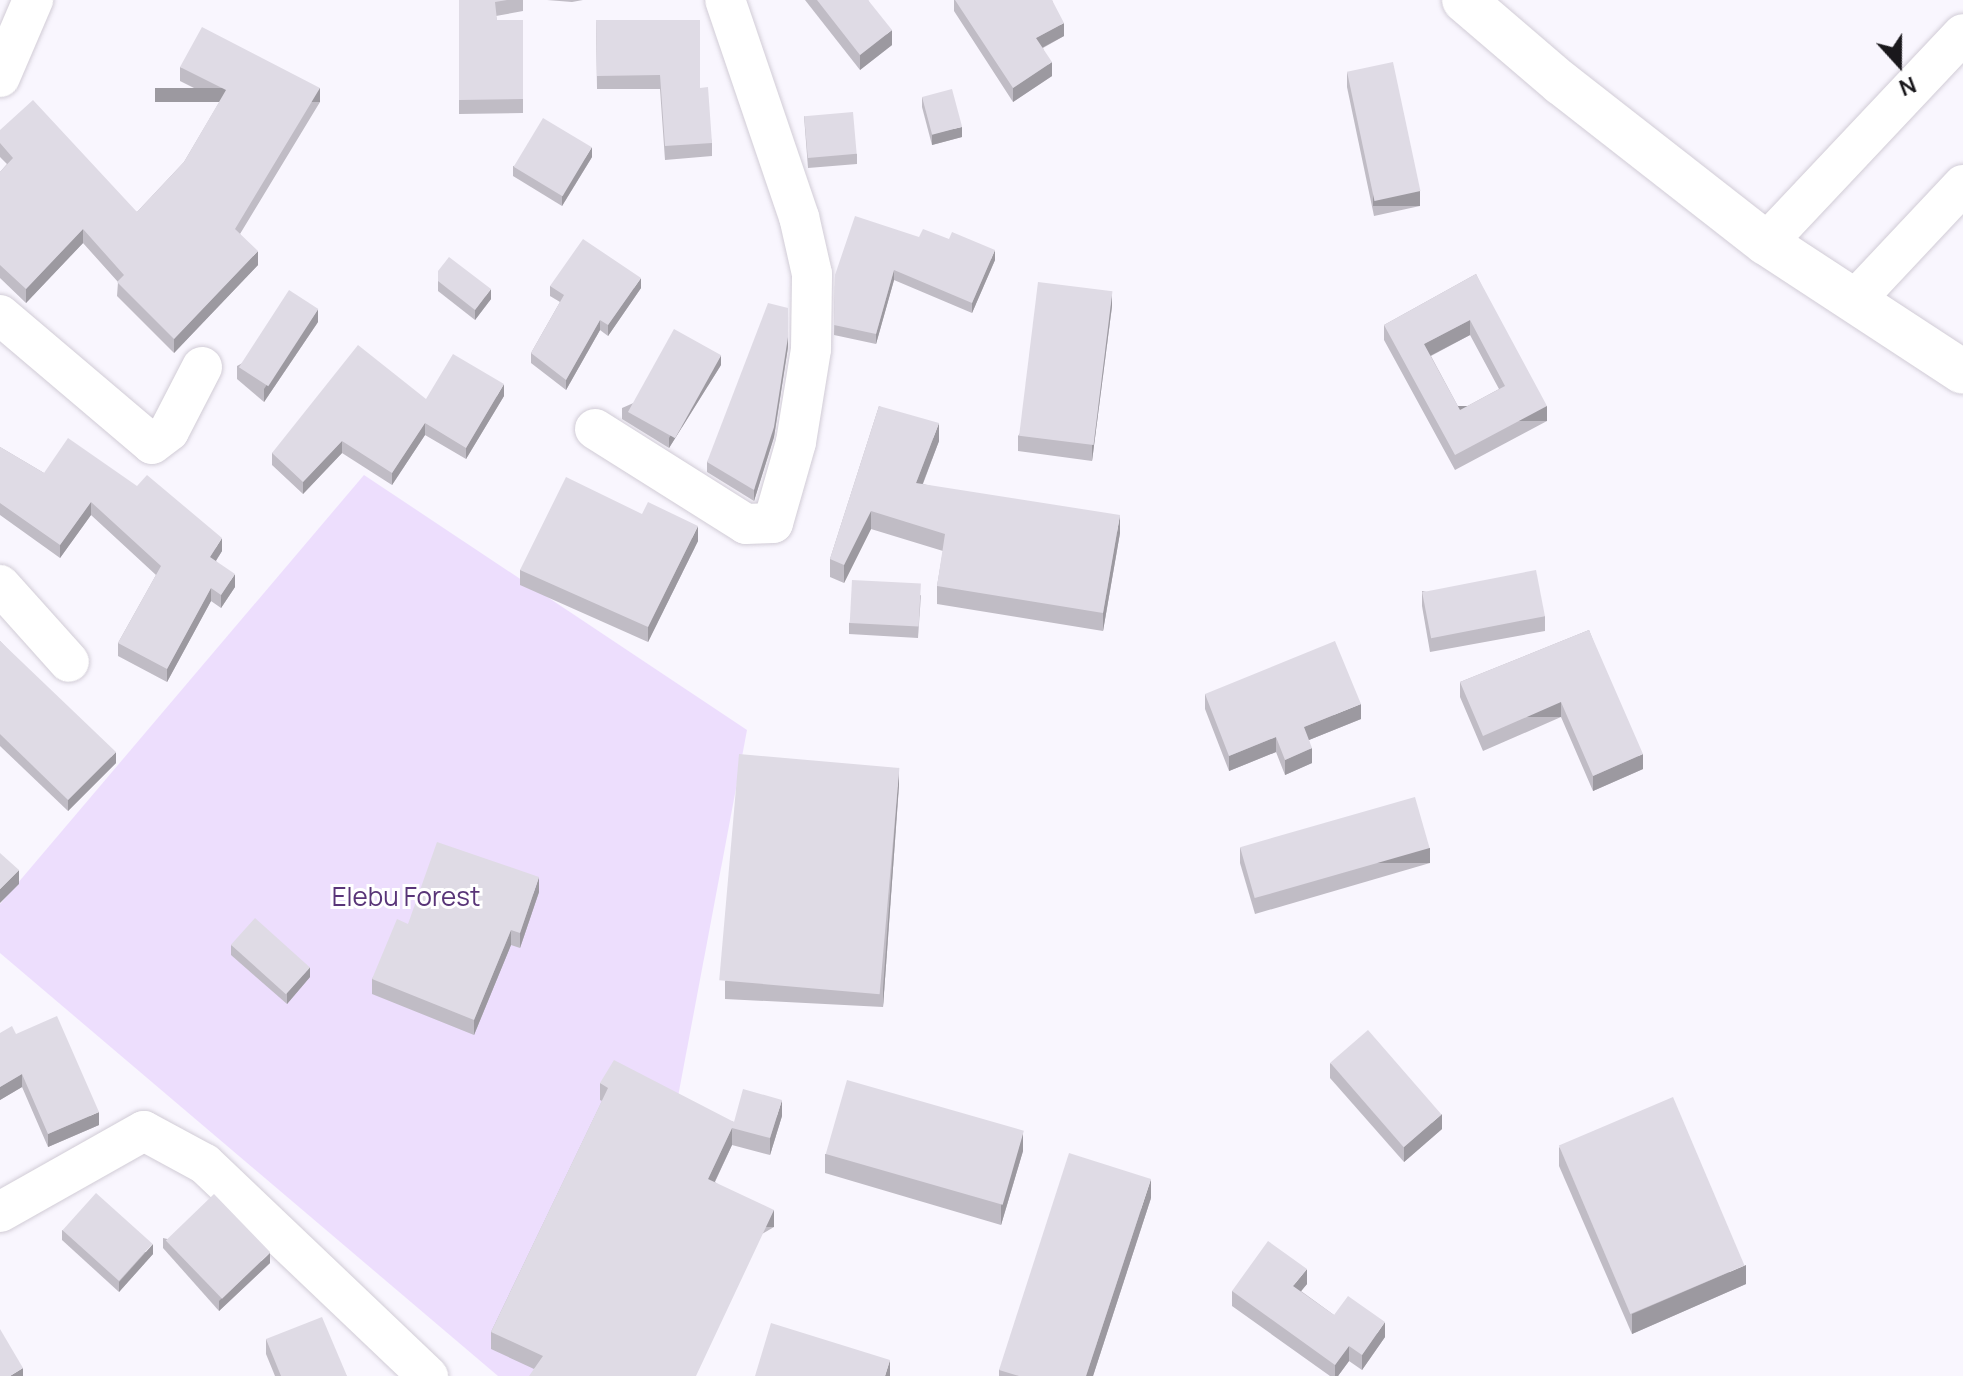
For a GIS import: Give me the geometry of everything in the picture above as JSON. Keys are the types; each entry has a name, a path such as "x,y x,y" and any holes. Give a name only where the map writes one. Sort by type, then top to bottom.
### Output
{"main road":[{"path":"1464,0 1561,83 1766,243 1963,372"}],"street":[{"path":"0,77 33,0"},
{"path":"595,429 746,524 773,523 804,395 812,274 799,217 725,0"},
{"path":"1766,243 1963,34"},
{"path":"1854,301 1963,185"},
{"path":"0,315 152,444 169,431 202,367"},
{"path":"0,585 69,662"},
{"path":"0,1212 144,1131 205,1164 427,1376"}],"green space":[{"name":"Elebu Forest","path":"364,475 747,730 677,1102 540,1376 498,1376 0,953 0,904"}],"building":[{"path":"459,0 507,0 495,2 497,20 523,20 523,99 459,100"},
{"path":"817,0 868,0 892,30 860,55"},
{"path":"955,0 1052,0 1064,23 1036,38 1052,62 1013,88"},
{"path":"596,20 700,20 700,88 708,87 712,143 665,146 660,75 597,76"},
{"path":"202,27 320,88 235,229 258,251 174,339 117,282 124,275 83,229 26,289 0,265 0,172 13,158 0,143 0,130 33,100 137,212 184,162 226,90 180,67"},
{"path":"1393,62 1420,191 1374,201 1347,72"},
{"path":"952,89 962,127 932,135 922,97"},
{"path":"853,112 857,154 808,158 804,116"},
{"path":"543,118 592,147 563,196 514,167"},
{"path":"855,216 919,237 923,229 949,239 952,232 995,250 972,303 894,270 876,334 834,325 835,275"},
{"path":"583,239 641,278 608,325 600,320 566,380 531,353 564,295 550,286"},
{"path":"449,257 491,289 475,310 438,281 438,271"},
{"path":"1476,274 1547,406 1455,455 1384,325","holes":["1470,320 1505,386 1460,410 1424,344"]},
{"path":"1038,282 1112,291 1094,445 1019,436"},
{"path":"289,290 318,309 268,386 239,367"},
{"path":"768,303 788,308 788,337 774,427 754,490 707,462"},
{"path":"674,329 721,355 675,438 628,412"},
{"path":"358,345 426,399 453,354 504,384 466,448 425,423 392,473 342,441 303,482 272,453"},
{"path":"879,406 939,423 916,483 1120,515 1103,613 937,586 945,534 871,511 844,565 830,559"},
{"path":"68,438 137,486 147,475 222,538 210,557 235,574 221,595 211,588 167,669 118,643 161,566 91,502 60,545 0,503 0,447 44,473"},
{"path":"566,477 642,514 648,502 698,526 648,627 520,570"},
{"path":"1536,570 1545,616 1431,638 1422,592"},
{"path":"852,580 921,584 919,627 850,623"},
{"path":"1589,630 1643,754 1593,776 1561,702 1483,736 1460,682"},
{"path":"0,641 116,752 68,800 0,734"},
{"path":"1335,641 1361,704 1304,727 1312,748 1285,760 1276,737 1229,756 1205,694"},
{"path":"739,754 899,768 880,994 719,980"},
{"path":"1415,797 1430,848 1255,898 1240,847"},
{"path":"437,842 539,877 520,933 511,930 474,1020 372,979 397,919 408,924"},
{"path":"0,853 19,870 0,889"},
{"path":"255,918 310,968 286,994 231,945"},
{"path":"57,1016 99,1112 48,1134 22,1074 0,1087 0,1033 12,1026 16,1034"},
{"path":"1368,1030 1441,1115 1404,1147 1330,1063"},
{"path":"614,1060 734,1122 743,1089 782,1100 770,1138 732,1128 708,1179 774,1210 696,1376 529,1376 543,1356 491,1332 608,1088 600,1083"},
{"path":"847,1080 1024,1131 1003,1205 826,1154"},
{"path":"1673,1097 1745,1265 1630,1314 1559,1145"},
{"path":"1069,1153 1151,1179 1086,1376 1019,1376 999,1370"},
{"path":"96,1193 152,1244 119,1281 63,1230"},
{"path":"214,1194 270,1252 222,1299 166,1241"},
{"path":"1268,1241 1307,1269 1293,1286 1334,1315 1348,1296 1385,1322 1362,1355 1349,1346 1335,1365 1232,1291"},
{"path":"322,1317 347,1376 281,1376 266,1339"},
{"path":"771,1323 890,1360 885,1376 755,1376"},
{"path":"0,1329 23,1368 10,1376 0,1376"}]}
